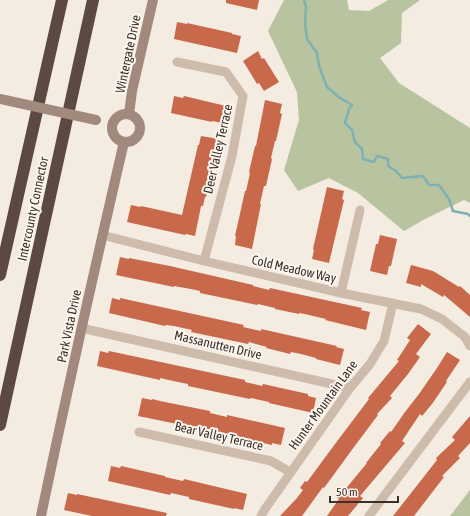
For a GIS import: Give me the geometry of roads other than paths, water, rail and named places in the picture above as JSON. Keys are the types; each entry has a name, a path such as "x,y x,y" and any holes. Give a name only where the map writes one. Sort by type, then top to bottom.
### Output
{"highway":[{"name":"Intercounty Connector","path":"0,275 62,0"},
{"name":"Intercounty Connector","path":"0,425 93,0"}],"street":[{"name":"Wintergate Drive","path":"129,114 132,91 153,0"},
{"name":"Deer Valley Terrace","path":"177,62 226,72 243,96 232,156 204,261"},
{"path":"0,99 112,123"},
{"path":"129,114 134,116 137,120 140,129 139,133 133,140 128,142 117,140 111,132 112,123 115,118 120,115 129,114"},
{"name":"Park Vista Drive","path":"41,516 81,328 124,142"},
{"path":"341,293 360,210"},
{"name":"Cold Meadow Way","path":"102,234 204,261 341,293 421,309 442,319 465,337 470,346"},
{"name":"Hunter Mountain Lane","path":"261,516 290,472 350,388 370,364 384,341 393,303"},
{"name":"Massanutten Drive","path":"81,328 350,388"},
{"path":"369,516 470,382"},
{"name":"Bear Valley Terrace","path":"139,432 271,461 290,472"}],"waterway":[{"path":"304,0 306,7 305,23 307,39 317,53 319,66 327,87 340,98 352,105 349,109 345,123 352,130 355,142 362,149 363,159 374,162 377,156 388,159 388,166 396,171 402,178 423,176 429,185 439,185 449,199 453,211 468,214 470,216"}]}
